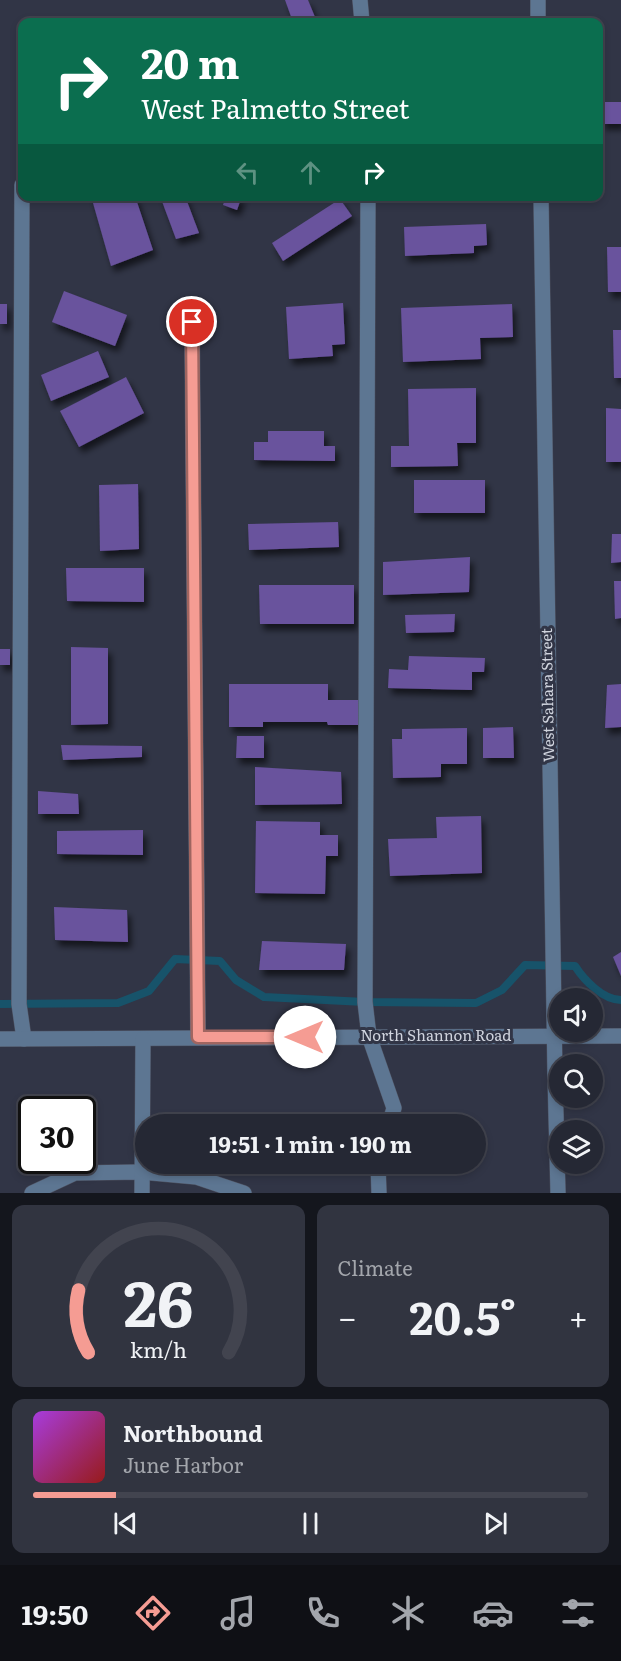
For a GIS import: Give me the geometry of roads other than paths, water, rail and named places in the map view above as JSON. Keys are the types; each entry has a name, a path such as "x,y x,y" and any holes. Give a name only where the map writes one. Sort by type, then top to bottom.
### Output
{"street":[{"path":"360,0 362,18"},
{"path":"538,0 538,18"},
{"path":"22,201 19,1004 24,1039"},
{"path":"368,201 365,1002 369,1036 394,1108 392,1114"},
{"name":"West Sahara Street","path":"541,201 553,988"},
{"path":"192,322 198,1037"},
{"name":"North Shannon Road","path":"0,1039 549,1036"},
{"name":"North Shannon Road","path":"603,1036 621,1036"},
{"path":"142,1114 143,1039"},
{"name":"West Sahara Street","path":"554,1042 558,1193"},
{"path":"32,1193 75,1173 135,1172"},
{"path":"141,1174 142,1193"},
{"path":"163,1174 196,1177 244,1193"},
{"path":"378,1174 379,1193"}],"waterway":[{"path":"0,1004 118,1003 149,991 175,959 220,961 236,980 264,997 365,1002 476,1003 502,990 525,965 575,966 583,977 601,993 621,1000"}]}
